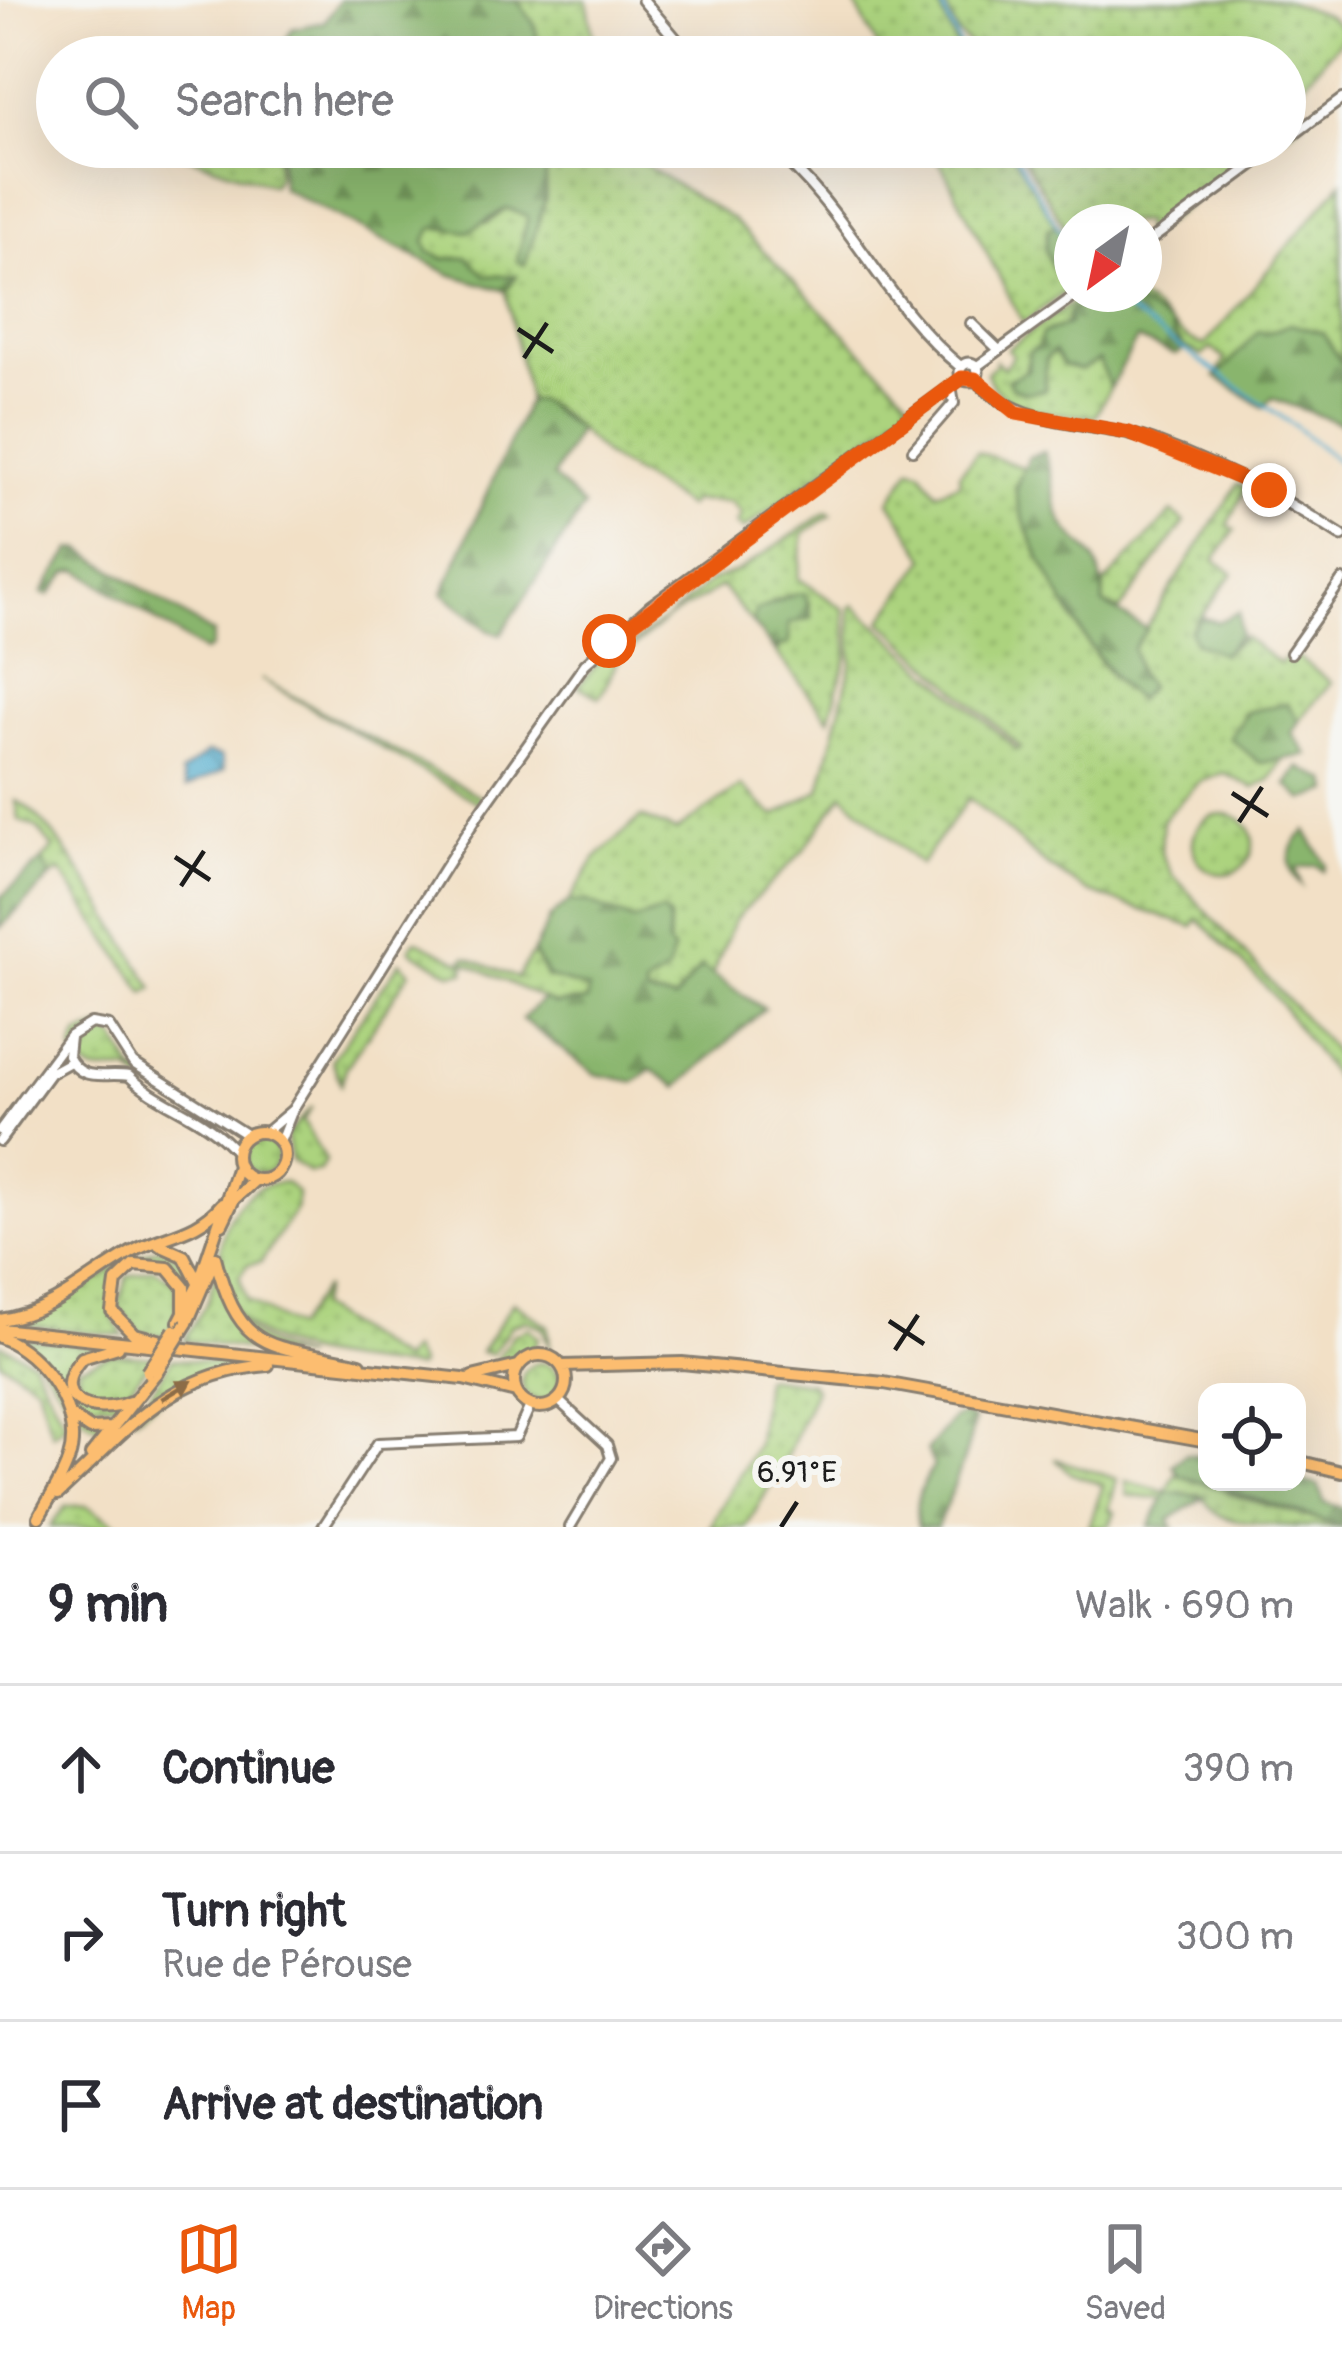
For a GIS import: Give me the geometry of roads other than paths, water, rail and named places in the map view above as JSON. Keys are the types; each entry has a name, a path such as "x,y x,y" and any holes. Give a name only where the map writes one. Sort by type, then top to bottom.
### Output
{"main road":[{"path":"35,1522 113,1428 187,1317 215,1257 225,1214 255,1180 272,1177 281,1168 280,1142 266,1132 248,1135 236,1152 238,1166 187,1317"},
{"path":"238,1166 255,1180"},
{"path":"0,1320 46,1309 138,1249 195,1228 222,1204"},
{"path":"155,1244 184,1256 198,1285"},
{"path":"215,1257 236,1318 263,1342 390,1372"},
{"path":"187,1317 184,1287 168,1268 134,1265 116,1282 112,1310 125,1328 194,1351"},
{"path":"0,1333 463,1378 515,1392 530,1406 558,1400 566,1382 562,1366"},
{"path":"0,1333 38,1362 68,1414 86,1428 113,1428"},
{"path":"132,1402 107,1411 91,1410 75,1398 71,1379 86,1355 133,1345"},
{"path":"463,1378 518,1366 539,1354 562,1366 657,1363 924,1388 1046,1416 1198,1441"},
{"path":"58,1495 145,1411 193,1379 245,1367 317,1366"},
{"path":"515,1392 518,1366"},
{"path":"566,1382 612,1367"},
{"path":"35,1522 69,1461 68,1414"},
{"path":"1306,1463 1342,1472"}],"street":[{"path":"643,0 673,36"},
{"path":"1306,126 1342,99"},
{"path":"792,168 834,211 917,324 962,373 976,373 1017,413 1129,433 1239,475 1342,536"},
{"path":"1162,232 1248,168"},
{"path":"976,373 1054,311"},
{"path":"971,323 999,350"},
{"path":"280,1142 293,1108 537,729 609,641 951,386 962,373"},
{"path":"913,450 954,403 951,386"},
{"path":"1291,653 1342,580"},
{"path":"0,1130 70,1036 91,1023 109,1026 133,1063 248,1135"},
{"path":"70,1036 70,1062"},
{"path":"0,1141 50,1073 70,1062"},
{"path":"70,1062 94,1077 129,1076 142,1092 194,1115 236,1152"},
{"path":"266,1132 293,1108"},
{"path":"558,1400 607,1445 611,1457 570,1527"},
{"path":"323,1527 379,1443 516,1436 530,1406"}],"water":[{"path":"207,753 221,757 224,770 186,788 181,773"}],"waterway":[{"path":"939,0 955,36"},
{"path":"1023,168 1054,220"},
{"path":"1129,312 1295,426 1342,465"}]}
